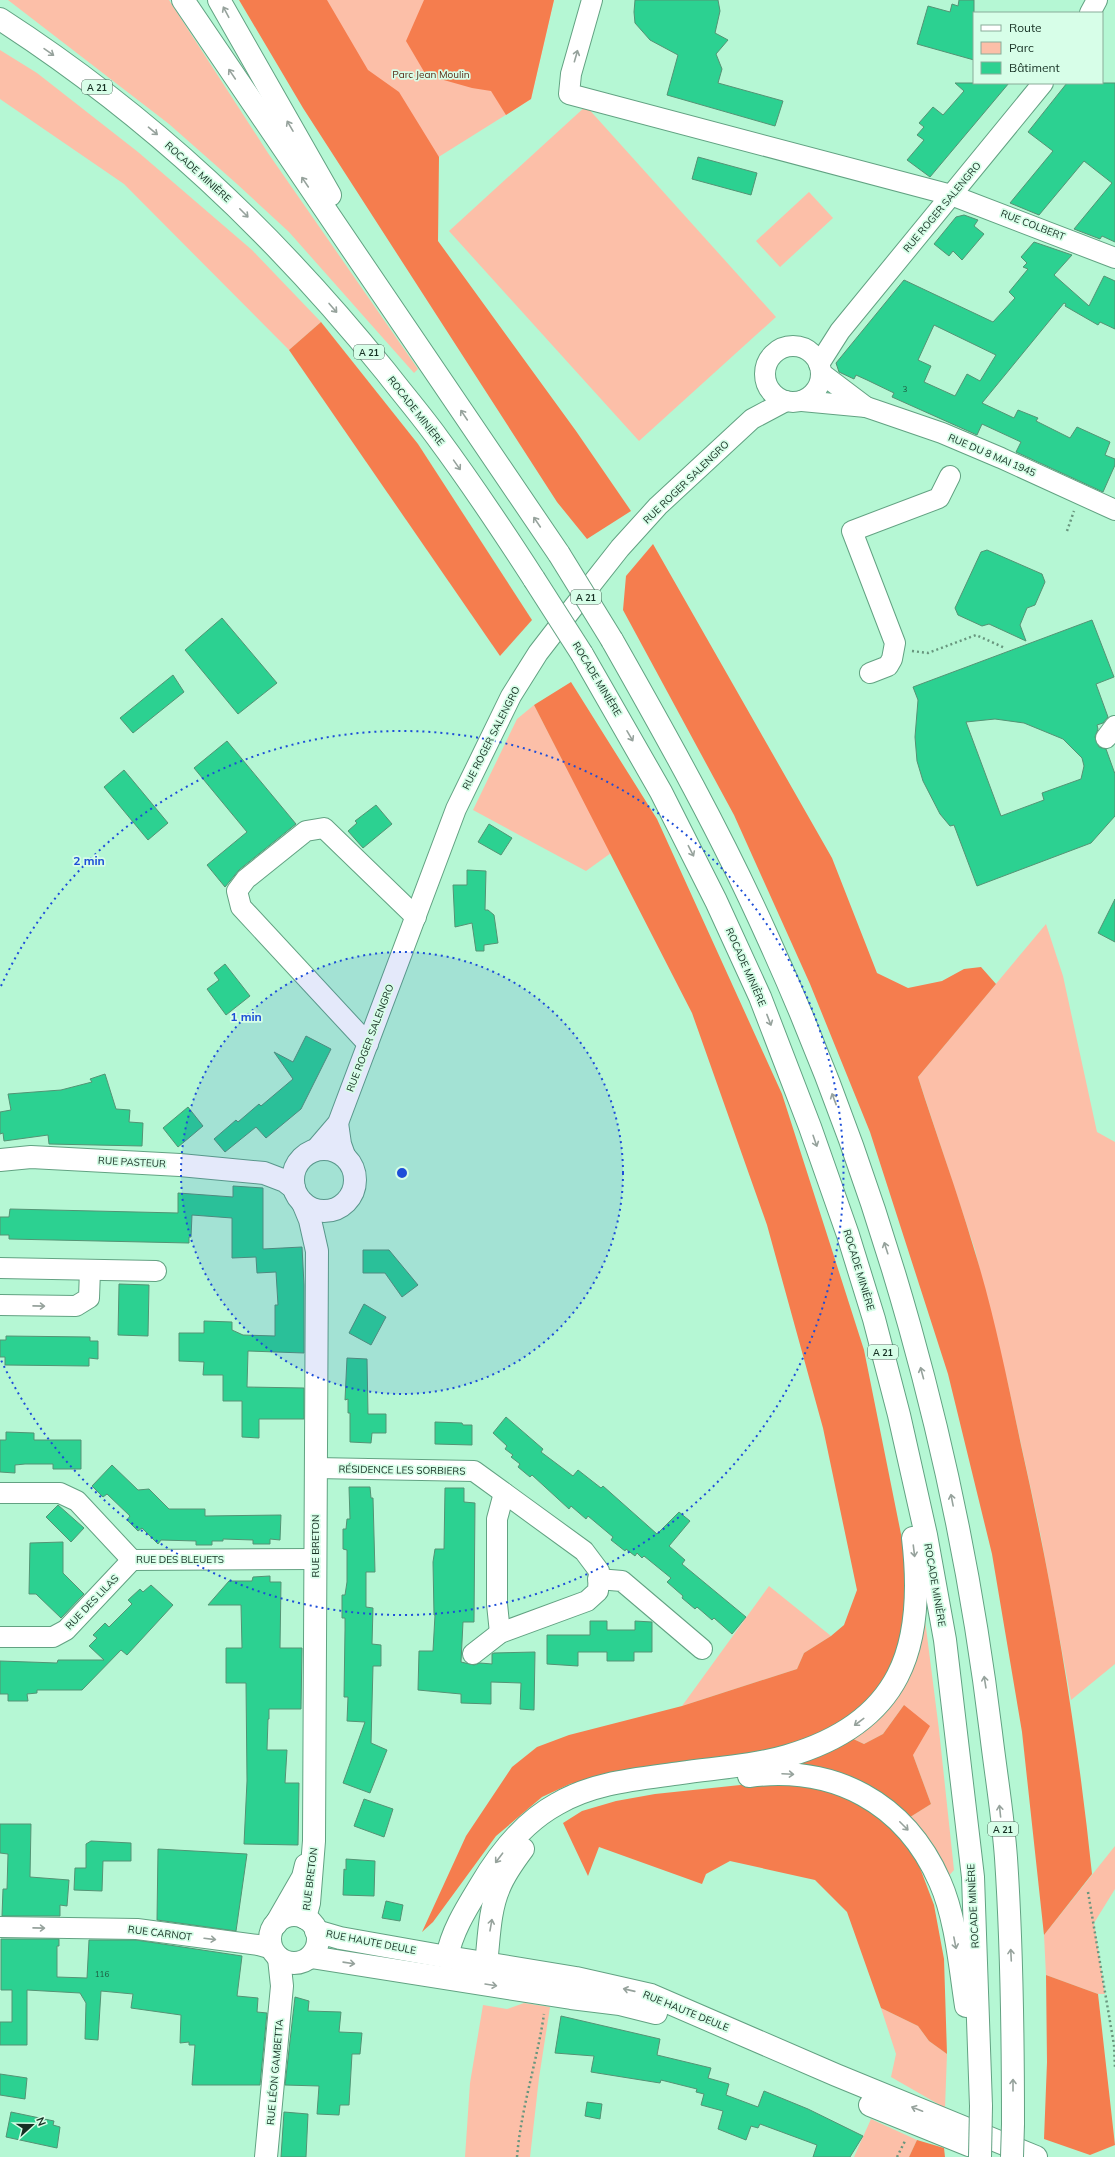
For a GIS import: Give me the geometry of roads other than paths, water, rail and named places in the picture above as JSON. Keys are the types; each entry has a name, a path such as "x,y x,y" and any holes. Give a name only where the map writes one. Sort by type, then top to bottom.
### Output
{"main road":[{"name":"A 21","path":"183,0 559,554 612,640 708,814 768,938 794,997 857,1162 895,1278 948,1479 973,1610 986,1690 1006,1862 1012,1971 1012,2157"},
{"path":"219,0 406,330"},
{"name":"ROCADE MINIÈRE","path":"6,23 80,74 141,122 234,204 276,245 354,332 436,435 487,506 582,654 661,792 716,901 760,997 810,1127 848,1235 874,1319 899,1416 926,1535 945,1640 972,1869 981,2106 980,2157"},
{"path":"325,1149 337,1152 346,1158 353,1167 356,1178 350,1199 342,1206 332,1211 312,1209 299,1195 295,1169 307,1156 325,1149"},
{"name":"RUE PASTEUR","path":"264,1173 307,1156"},
{"name":"RUE PASTEUR","path":"0,1160 31,1157 112,1160 264,1173 285,1181 299,1195"},
{"name":"RUE BRETON","path":"299,1195 310,1220 317,1251 314,1841 308,1902 311,1924"},
{"name":"RUE BRETON","path":"317,1251 330,1222 342,1206"},
{"path":"445,1967 456,1930 487,1874 502,1853 520,1833 539,1816 557,1803 603,1786 627,1781 762,1762 787,1756 818,1744 854,1726 870,1713 887,1695 910,1647 915,1613 916,1568 902,1480 899,1416"},
{"path":"486,1964 489,1935 498,1889 508,1869 538,1834 564,1814 583,1804 630,1791 771,1774 801,1775 836,1782 866,1796 891,1813 910,1831 928,1858 940,1883 949,1913 957,1953 981,2106"},
{"name":"RUE BRETON","path":"276,1924 303,1877 314,1841"},
{"path":"290,1915 311,1924 318,1943 290,1957 270,1936 276,1924 281,1919 290,1915"},
{"name":"RUE HAUTE DEULE","path":"311,1924 340,1938 546,1994 645,2009 698,2027 898,2117 998,2157"},
{"name":"RUE HAUTE DEULE","path":"290,1957 377,1968 445,1967 486,1964 576,1978 651,1995 836,2075 1036,2157"},
{"name":"RUE LÉON GAMBETTA","path":"266,2157 282,1986 290,1957"}],"street":[{"name":"RUE COLBERT","path":"592,0 571,74 569,94 951,195 1115,258"},
{"path":"1091,12 1097,0"},
{"name":"RUE ROGER SALENGRO","path":"820,369 840,331 1042,84"},
{"name":"RUE ROGER SALENGRO","path":"800,347 840,331"},
{"path":"791,346 800,347 812,353 820,369 816,391 794,401 776,397 769,389 765,379 765,370 768,361 774,353 791,346"},
{"name":"RUE DU 8 MAI 1945","path":"820,369 866,407"},
{"name":"RUE ROGER SALENGRO","path":"752,419 765,379"},
{"name":"RUE ROGER SALENGRO","path":"307,1156 338,1123 456,809 511,696 538,652 620,548 654,512 752,419 794,401"},
{"name":"RUE DU 8 MAI 1945","path":"794,401 866,407 942,433 1115,510"},
{"path":"870,673 888,666 892,659 895,643 852,531 939,498 950,476"},
{"path":"368,1044 241,907 237,891 246,878 306,830 324,828 416,917"},
{"name":"RUE ROGER SALENGRO","path":"338,1123 341,1144 346,1158"},
{"path":"0,1268 156,1271"},
{"path":"0,1305 76,1306 89,1298 90,1270"},
{"name":"RÉSIDENCE LES SORBIERS","path":"316,1468 474,1471 584,1551 599,1571 598,1579"},
{"name":"RUE DES BLEUETS","path":"0,1493 60,1493 77,1501 132,1560 315,1559"},
{"path":"500,1633 497,1604 497,1520 504,1493"},
{"name":"RUE DES LILAS","path":"0,1637 53,1637 66,1630 132,1560"},
{"path":"473,1654 500,1633 587,1602 598,1591 598,1579 622,1581 702,1649"},
{"name":"RUE CARNOT","path":"0,1927 137,1929 258,1945 290,1957"}],"park label":[{"name":"Parc Jean Moulin","path":"431,74"}]}
